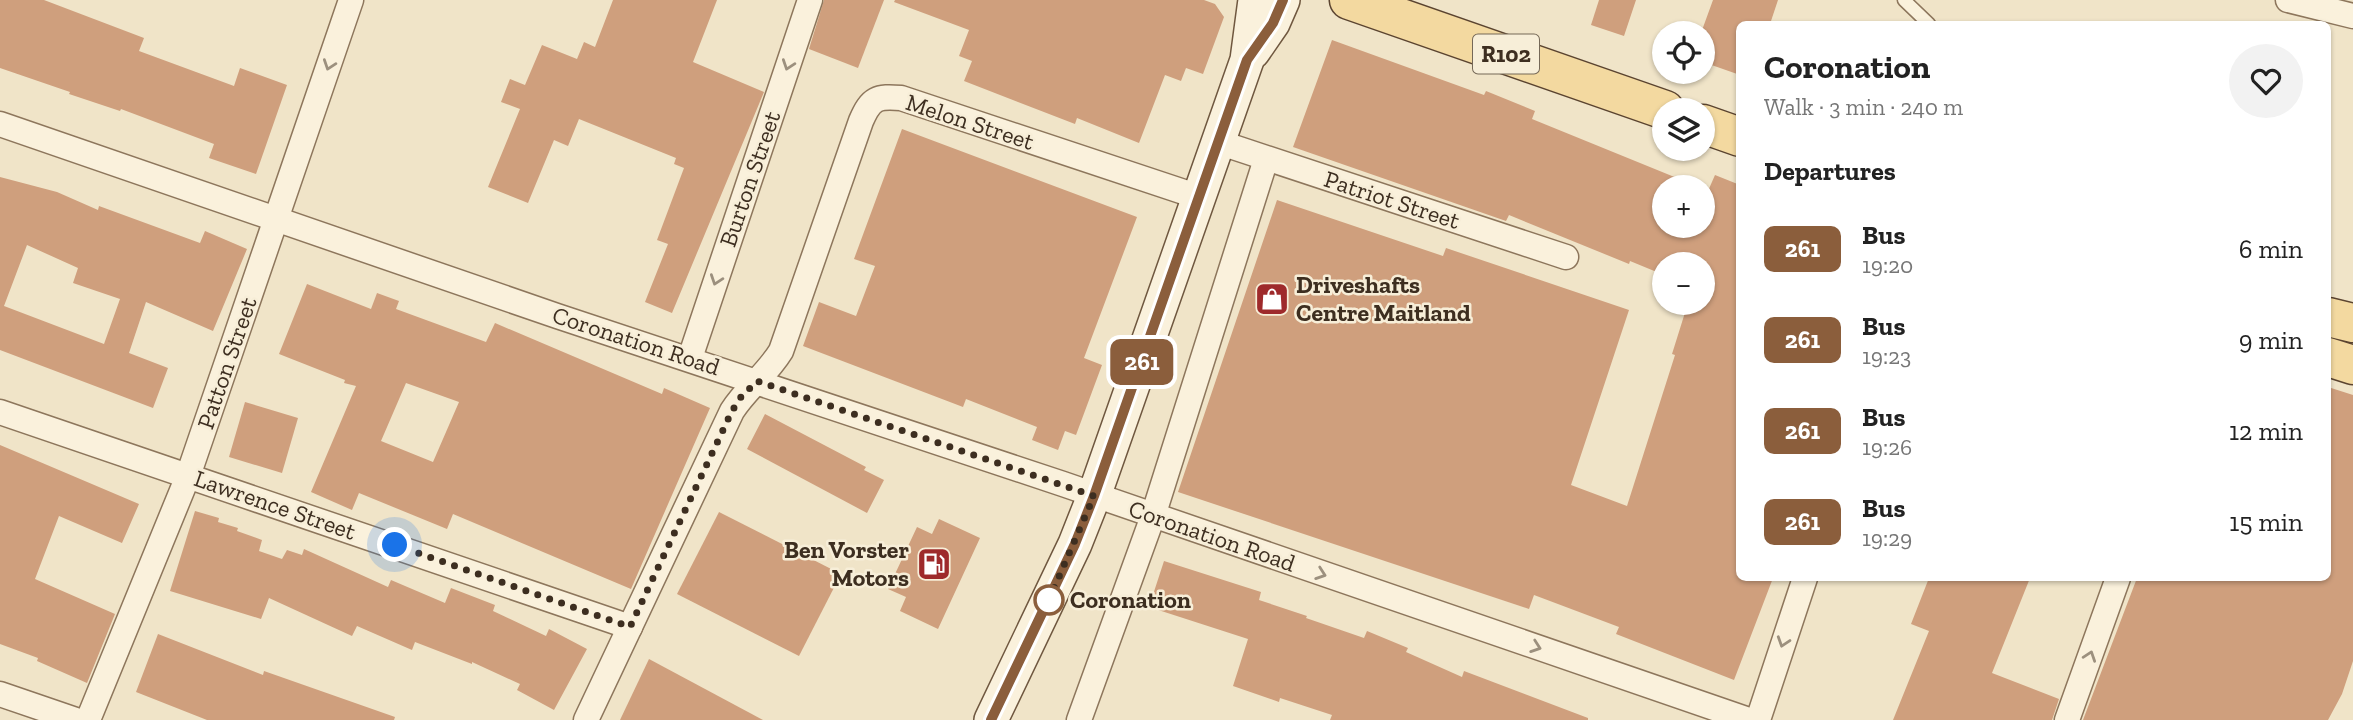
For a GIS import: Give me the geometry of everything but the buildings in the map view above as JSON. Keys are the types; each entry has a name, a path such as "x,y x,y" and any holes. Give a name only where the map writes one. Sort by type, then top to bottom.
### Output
{"main road":[{"path":"991,720 1059,579 1094,496 1247,60 1255,0"},
{"path":"1247,60 1273,23 1283,0"},
{"name":"R102","path":"1349,0 1652,105"},
{"path":"1715,128 1736,136"},
{"path":"2331,318 2353,323"},
{"path":"2331,357 2353,365"}],"street":[{"name":"Patton Street","path":"88,720 188,476 351,0"},
{"name":"Burton Street","path":"690,358 810,0"},
{"path":"2288,0 2353,16"},
{"name":"Melon Street","path":"757,381 781,352 861,121 869,104 882,96 901,98 1199,197"},
{"name":"Coronation Road","path":"0,124 1749,720"},
{"name":"Patriot Street","path":"1218,142 1566,257"},
{"path":"1079,720 1153,516 1266,159"},
{"path":"586,720 732,411 757,381"},
{"name":"Lawrence Street","path":"0,412 630,627"},
{"path":"1758,720 1804,581"},
{"path":"2067,720 2117,581"},
{"path":"0,694 76,720"}],"lane":[{"path":"1904,0 1926,21"}],"bus line":[{"name":"261","path":"991,720 1085,520 1247,60 1273,23 1283,0"}],"place":[{"name":"Driveshafts Centre Maitland","path":"1272,299"},
{"name":"Ben Vorster Motors","path":"934,564"},
{"name":"Coronation","path":"1049,600"}],"route":[{"path":"395,545 630,627 732,411 757,381 1094,496 1048,602 1049,600"}]}
